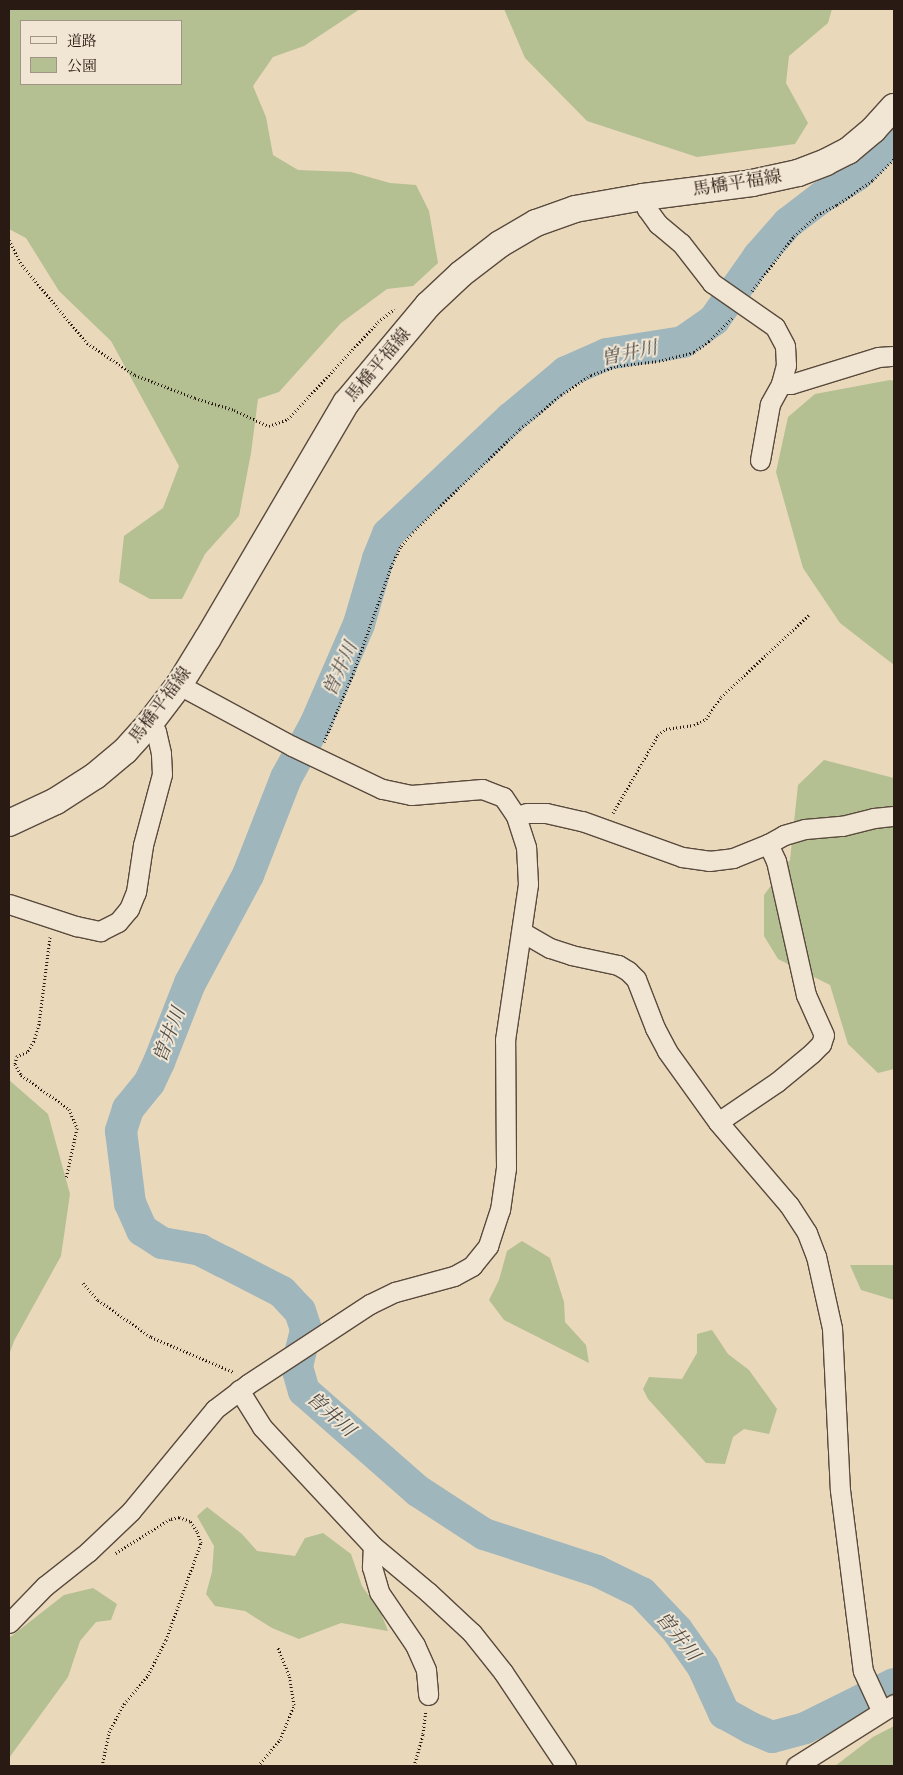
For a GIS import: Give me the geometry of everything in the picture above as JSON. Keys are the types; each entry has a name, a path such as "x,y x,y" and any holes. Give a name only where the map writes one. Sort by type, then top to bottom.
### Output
{"main road":[{"name":"馬橋平福線","path":"9,823 56,801 95,776 125,751 150,722 179,685 346,402 428,305 461,274 500,244 536,223 575,209 643,197 752,183 798,173 848,151 873,130 894,107"}],"street":[{"path":"643,197 647,209 658,224 681,243 712,283 775,327 785,346 786,365 781,384 770,404 760,460"},
{"path":"781,384 791,384 878,357 894,356"},
{"path":"9,1623 45,1586 88,1552 131,1511 215,1409 243,1387 370,1304 395,1292 454,1276 472,1266 488,1246 500,1210 506,1168 505,1040 528,884 526,847 516,816 503,797 482,789 411,795 382,789 313,757 179,685"},
{"path":"9,904 100,931 118,922 129,909 136,892 143,846 162,774 161,753 156,732 150,722"},
{"path":"516,816 527,813 546,812 604,829 682,857 709,861 733,858 768,844 784,835 805,829 842,826 874,818 894,816"},
{"path":"718,1122 777,1082 821,1044 824,1035 806,995 776,861 768,844"},
{"path":"522,932 550,948 571,955 618,965 636,979 655,1028 667,1051 718,1122 789,1205 806,1233 816,1256 832,1328 840,1490 863,1671 868,1686 885,1706 796,1766"},
{"path":"243,1387 262,1427 373,1546 428,1592 472,1633 503,1672 566,1766"},
{"path":"373,1546 372,1567 379,1592 414,1645 426,1670 428,1694"}],"path":[{"path":"313,757 354,674 391,567 401,546 413,532 520,430 561,395 591,375 608,369 659,361 694,352 709,341 734,299 763,274 794,236 817,216 837,205 873,180 894,159"},
{"path":"9,240 22,265 87,343 135,375 195,398 234,410 269,426 288,418 378,322 395,309 412,303 428,305"},
{"path":"604,829 658,735 666,729 694,725 706,719 721,697 809,615"},
{"path":"52,918 39,1024 34,1041 27,1052 17,1056 15,1064 21,1075 69,1109 77,1128 66,1179"},
{"path":"83,1283 98,1300 151,1336 235,1372 243,1387"},
{"path":"88,1552 95,1558 104,1558 121,1551 170,1519 179,1517 190,1520 197,1531 200,1543 166,1640 148,1675 124,1704 109,1732 102,1766"},
{"path":"258,1766 280,1740 294,1705 289,1675 277,1646"},
{"path":"414,1766 423,1734 428,1694"}],"green space":[{"path":"9,9 360,9 304,46 273,57 253,86 266,117 273,155 298,170 351,172 390,183 416,185 429,211 438,263 413,286 387,289 341,323 279,392 258,399 251,453 239,516 205,554 182,599 150,599 119,582 124,536 163,508 179,466 111,341 59,291 26,238 9,229"},
{"path":"504,9 832,9 828,23 789,56 786,83 808,123 795,144 697,157 587,121 525,58"},
{"path":"890,380 894,381 894,665 840,623 803,568 776,472 788,417 815,394"},
{"path":"824,760 894,778 894,1069 878,1073 848,1044 830,985 778,959 764,936 764,895 790,860 798,785"},
{"path":"9,1080 48,1114 70,1194 61,1256 14,1341 9,1355"},
{"path":"522,1241 550,1258 564,1302 565,1322 586,1345 589,1363 504,1320 489,1300 499,1280 507,1251"},
{"path":"850,1265 894,1265 894,1300 861,1290"},
{"path":"712,1330 728,1354 749,1370 777,1409 769,1434 744,1429 733,1437 725,1464 706,1463 648,1399 643,1389 649,1377 682,1379 697,1353 697,1334"},
{"path":"207,1507 242,1534 257,1551 295,1556 305,1538 323,1533 351,1554 362,1586 381,1613 388,1631 341,1623 299,1639 272,1628 245,1611 215,1606 206,1594 212,1572 214,1546 197,1516"},
{"path":"93,1588 117,1604 111,1620 96,1622 80,1641 68,1677 9,1758 9,1638 64,1595"},
{"path":"894,1726 894,1766 835,1766 873,1737"}],"waterway":[{"name":"曽井川","path":"894,137 857,175 822,197 788,223 759,256 714,320 683,342 607,354 566,372 511,418 388,534 378,559 359,624 315,725 286,778 248,875 190,983 159,1062 149,1083 128,1109 121,1131 130,1203 142,1230 162,1243 200,1250 224,1262 282,1292 300,1311 306,1330 297,1367 304,1391 418,1491 484,1534 597,1571 642,1593 677,1630 703,1667 724,1713 772,1737 805,1728 894,1684"}]}
